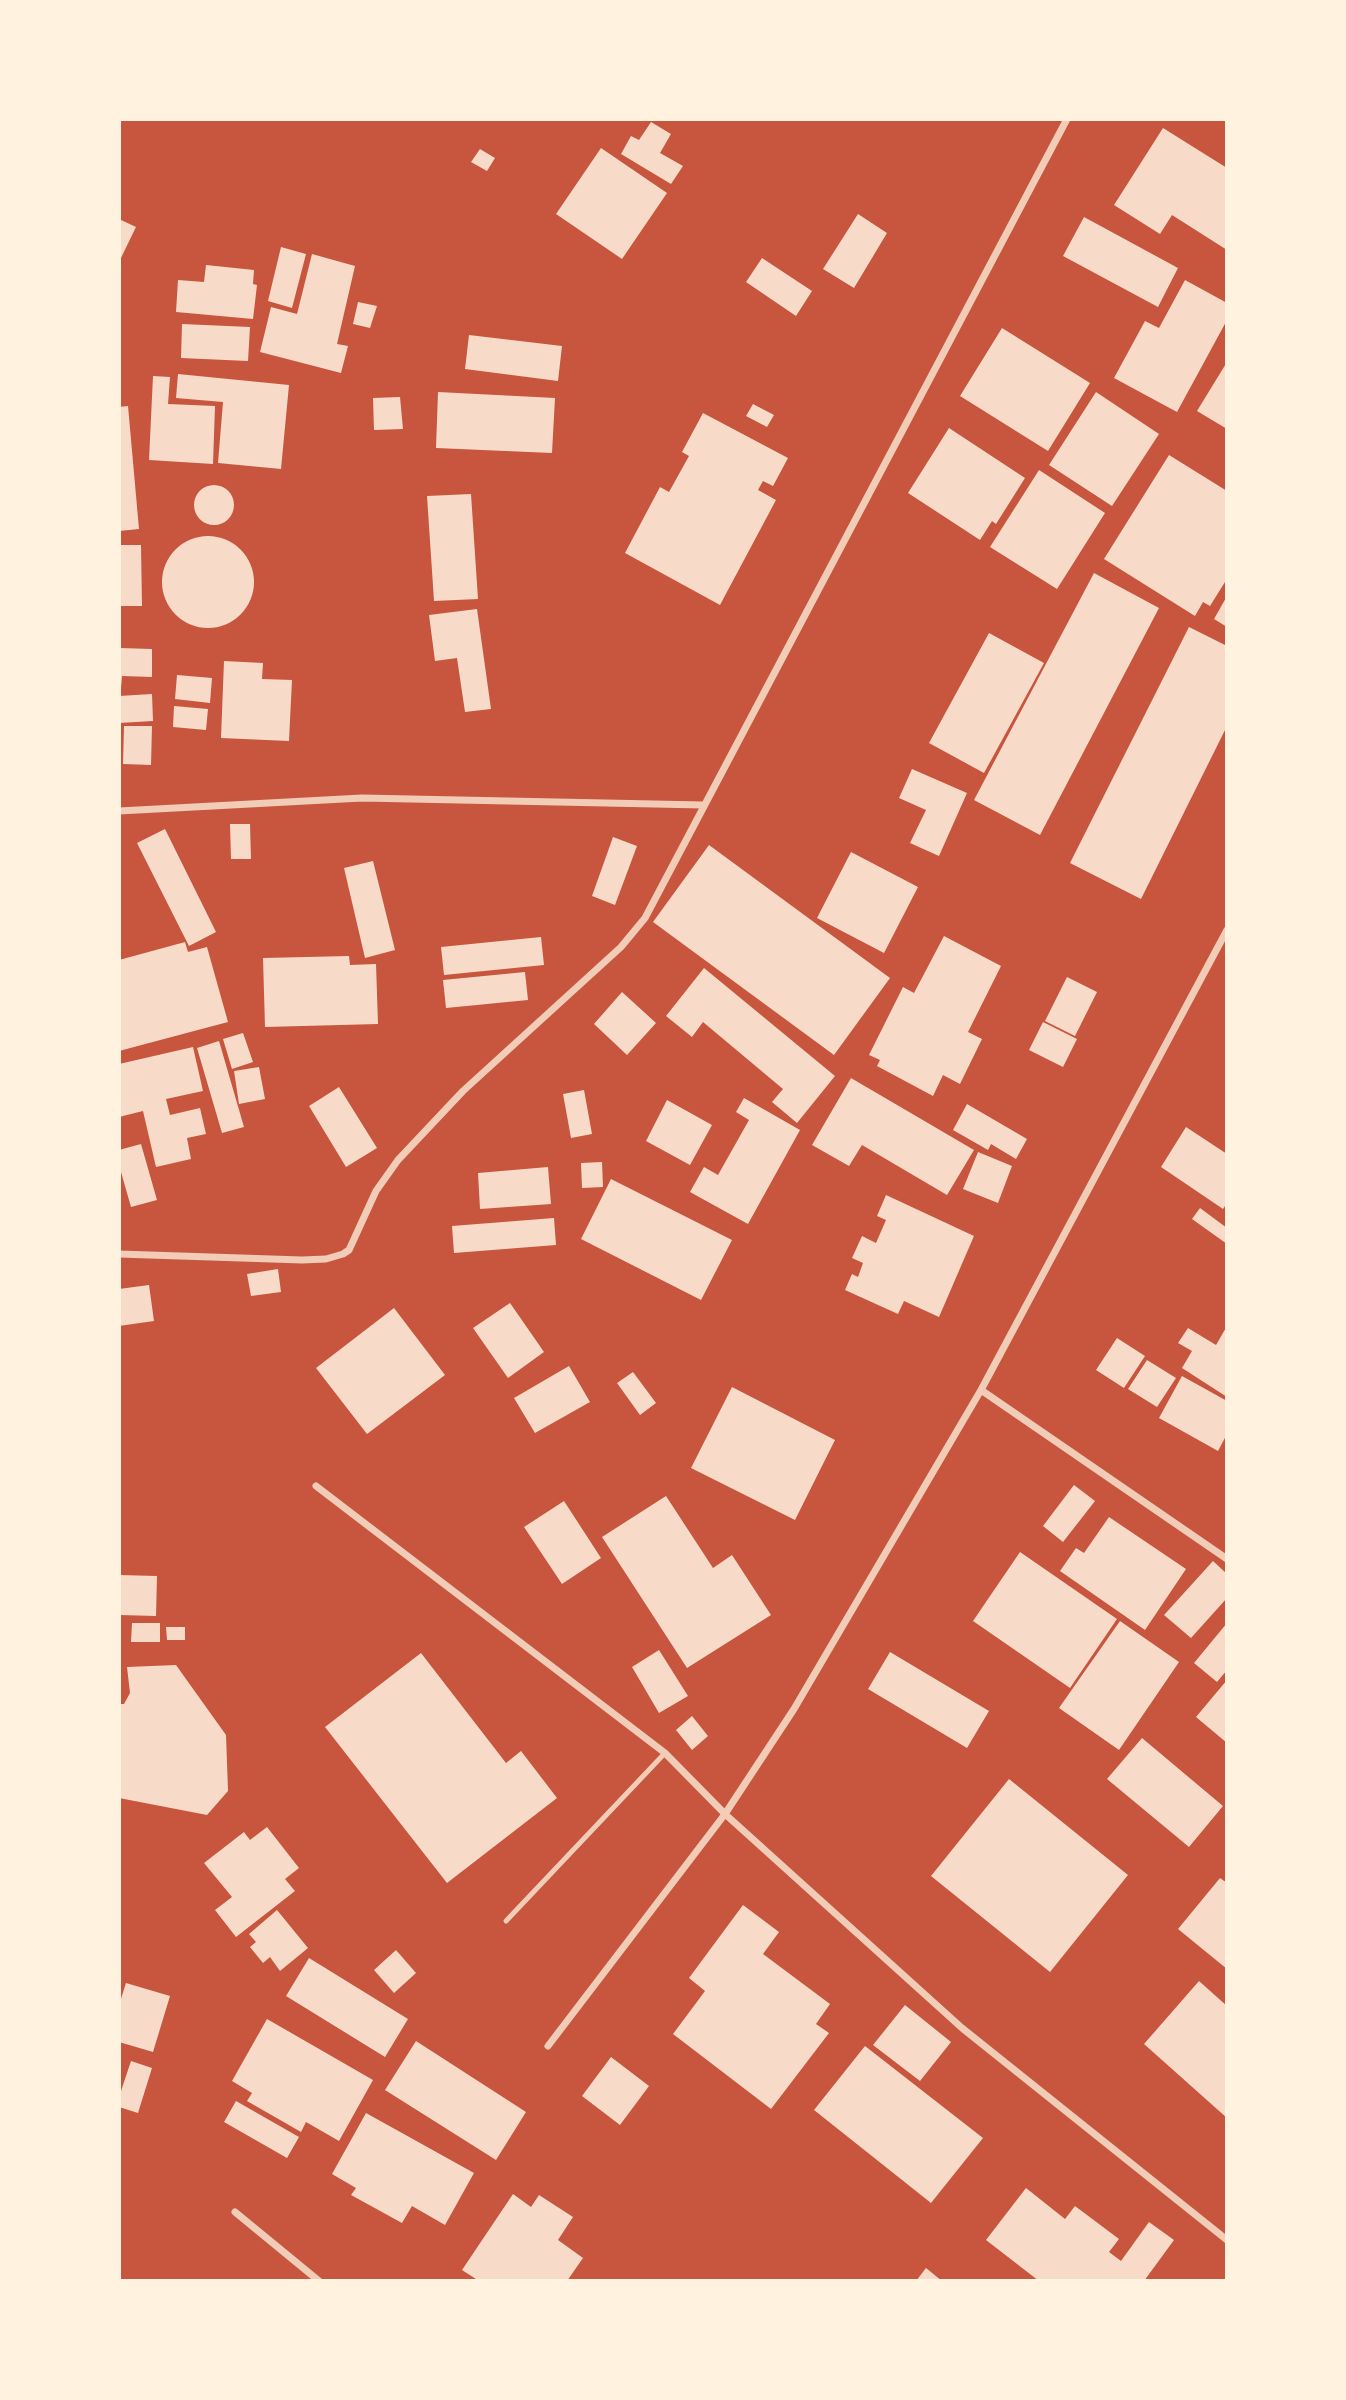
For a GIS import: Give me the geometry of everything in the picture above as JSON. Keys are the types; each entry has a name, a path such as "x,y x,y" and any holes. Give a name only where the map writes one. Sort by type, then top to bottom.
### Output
{"street":[{"path":"119,1254 302,1260 326,1259 343,1254 349,1250 376,1191 398,1160 463,1091 621,947 645,918 1067,119"},
{"path":"119,811 362,798 703,805"},
{"path":"548,2046 725,1814 794,1709 981,1390 1227,930"},
{"path":"981,1390 1227,1559"},
{"path":"316,1486 665,1753 725,1814 962,2028 1227,2240"},
{"path":"235,2212 319,2281"}],"lane":[{"path":"506,1921 665,1753"}],"building":[{"path":"651,122 671,134 660,153 683,166 671,184 621,154 631,136 639,140"},
{"path":"1163,128 1227,168 1227,250 1172,215 1160,234 1114,205"},
{"path":"601,148 667,193 622,259 556,214"},
{"path":"480,149 495,158 487,171 471,162"},
{"path":"858,214 887,233 854,288 823,269"},
{"path":"1084,217 1178,268 1158,307 1063,256"},
{"path":"119,219 136,227 119,262"},
{"path":"281,247 306,254 292,308 268,301"},
{"path":"312,254 355,266 337,344 348,346 341,373 260,352 271,307 297,314"},
{"path":"762,258 812,291 796,316 746,282"},
{"path":"206,265 254,270 253,284 257,285 253,319 176,312 178,280 204,282"},
{"path":"1185,280 1227,303 1227,320 1177,412 1114,378 1145,321 1159,328"},
{"path":"358,302 377,306 370,328 353,324"},
{"path":"182,324 250,327 248,361 181,358"},
{"path":"1002,328 1090,383 1048,451 960,396"},
{"path":"469,335 562,346 558,381 465,369"},
{"path":"1227,362 1227,429 1197,411"},
{"path":"178,374 289,385 281,469 218,463 223,402 176,398"},
{"path":"153,376 170,377 168,404 215,406 213,464 149,460"},
{"path":"438,392 555,398 552,453 436,448"},
{"path":"1096,392 1159,434 1112,506 1049,465"},
{"path":"400,397 403,429 374,430 373,398"},
{"path":"753,404 774,415 767,427 746,416"},
{"path":"128,406 139,529 119,531 119,407"},
{"path":"703,413 788,458 773,486 763,481 758,490 776,500 720,605 625,553 660,487 669,492 689,456 682,452"},
{"path":"949,428 1025,478 996,524 992,521 980,540 908,493"},
{"path":"1169,455 1227,491 1227,584 1225,582 1210,606 1203,602 1195,616 1104,559"},
{"path":"1039,470 1105,513 1057,589 990,547"},
{"path":"214,485 222,486 228,491 233,497 233,513 228,519 222,524 214,525 206,524 200,519 195,513 194,505 195,497 200,491 206,486"},
{"path":"471,494 478,599 434,601 427,496"},
{"path":"208,536 226,539 241,549 251,564 254,582 251,600 241,615 226,625 208,628 190,625 175,615 165,600 162,582 165,564 175,549 190,539"},
{"path":"119,545 141,545 142,606 119,606"},
{"path":"1094,573 1159,608 1040,835 974,800"},
{"path":"1227,596 1227,627 1214,619"},
{"path":"477,609 491,709 465,712 457,658 435,661 429,615"},
{"path":"1189,627 1227,646 1227,726 1141,899 1070,863"},
{"path":"989,633 1044,663 984,773 929,743"},
{"path":"119,648 152,649 152,677 122,676 119,688"},
{"path":"224,661 263,663 262,679 292,680 289,741 221,738"},
{"path":"177,675 212,678 210,703 175,699"},
{"path":"152,694 153,721 119,723 119,696"},
{"path":"174,706 208,709 206,730 173,727"},
{"path":"124,726 152,726 151,765 123,764"},
{"path":"912,769 967,793 939,856 910,843 926,810 899,798"},
{"path":"230,824 250,824 251,859 231,859"},
{"path":"165,829 216,932 189,946 137,843"},
{"path":"613,837 637,846 615,905 592,896"},
{"path":"709,845 890,978 834,1055 653,922"},
{"path":"851,852 918,887 884,953 817,918"},
{"path":"373,861 395,950 365,958 344,868"},
{"path":"944,936 1001,966 968,1032 982,1039 960,1084 943,1075 933,1096 877,1066 880,1060 869,1055 903,987 914,993"},
{"path":"541,937 544,965 444,975 441,947"},
{"path":"185,942 188,952 207,947 228,1022 119,1051 119,960"},
{"path":"349,956 350,965 376,964 378,1024 265,1027 263,958"},
{"path":"704,968 835,1076 797,1123 772,1102 783,1089 703,1022 692,1037 666,1016"},
{"path":"525,972 528,1000 446,1008 443,980"},
{"path":"1067,977 1097,992 1075,1036 1045,1021"},
{"path":"622,992 656,1023 627,1055 594,1024"},
{"path":"1043,1022 1077,1039 1063,1067 1029,1050"},
{"path":"243,1033 253,1062 232,1069 223,1039"},
{"path":"219,1041 244,1127 222,1133 197,1048"},
{"path":"193,1047 203,1091 166,1099 170,1115 200,1108 206,1134 187,1138 191,1159 156,1167 143,1111 119,1117 119,1064"},
{"path":"259,1067 265,1099 239,1104 234,1071"},
{"path":"851,1078 974,1150 947,1195 862,1145 849,1166 812,1145"},
{"path":"339,1087 377,1148 346,1167 309,1106"},
{"path":"584,1090 592,1134 571,1138 563,1094"},
{"path":"744,1098 800,1130 748,1224 690,1192 704,1167 718,1175 749,1120 736,1112"},
{"path":"667,1100 712,1125 690,1165 646,1141"},
{"path":"967,1104 1027,1139 1016,1159 991,1144 988,1150 953,1130"},
{"path":"1186,1127 1227,1154 1227,1203 1223,1209 1161,1167"},
{"path":"141,1144 157,1200 131,1207 119,1165 119,1150"},
{"path":"978,1152 1012,1166 998,1203 963,1189"},
{"path":"602,1162 603,1187 582,1188 581,1163"},
{"path":"548,1167 551,1204 480,1209 478,1173"},
{"path":"611,1179 732,1240 701,1300 581,1239"},
{"path":"886,1195 974,1236 939,1317 904,1301 898,1314 845,1290 852,1274 858,1277 863,1263 852,1258 862,1236 876,1243 886,1220 877,1216"},
{"path":"1200,1208 1227,1228 1227,1244 1192,1219"},
{"path":"554,1218 556,1245 454,1253 452,1226"},
{"path":"278,1269 281,1292 251,1296 247,1274"},
{"path":"149,1285 154,1321 119,1326 119,1289"},
{"path":"510,1303 544,1352 508,1378 473,1328"},
{"path":"394,1308 445,1375 367,1434 316,1368"},
{"path":"1227,1326 1227,1397 1182,1368 1192,1351 1178,1343 1188,1328 1216,1345"},
{"path":"1117,1338 1145,1356 1124,1388 1096,1370"},
{"path":"1147,1360 1176,1378 1157,1407 1128,1389"},
{"path":"569,1366 590,1402 535,1433 514,1398"},
{"path":"633,1372 656,1403 640,1415 617,1383"},
{"path":"1182,1376 1227,1401 1227,1434 1218,1451 1159,1418"},
{"path":"732,1387 835,1440 795,1520 691,1468"},
{"path":"1074,1485 1095,1501 1063,1542 1043,1526"},
{"path":"666,1496 713,1568 732,1555 771,1615 687,1668 602,1537"},
{"path":"564,1501 601,1558 562,1584 524,1527"},
{"path":"1109,1517 1186,1569 1145,1630 1060,1571 1076,1548 1084,1553"},
{"path":"1020,1552 1117,1619 1070,1688 973,1621"},
{"path":"1213,1561 1227,1574 1227,1598 1191,1638 1164,1615"},
{"path":"119,1575 157,1576 156,1616 119,1615"},
{"path":"1120,1621 1179,1662 1119,1750 1059,1708"},
{"path":"132,1623 160,1623 160,1642 131,1642"},
{"path":"1227,1623 1227,1670 1217,1682 1194,1663"},
{"path":"166,1627 185,1627 185,1640 167,1640"},
{"path":"659,1650 688,1696 659,1713 632,1667"},
{"path":"890,1652 989,1711 967,1748 868,1689"},
{"path":"421,1653 506,1763 521,1751 557,1798 447,1883 325,1727"},
{"path":"176,1665 226,1735 228,1791 207,1815 119,1798 119,1704 124,1704 130,1693 127,1667"},
{"path":"1227,1680 1227,1743 1196,1717"},
{"path":"692,1716 708,1736 692,1750 676,1730"},
{"path":"1142,1738 1223,1806 1189,1847 1107,1779"},
{"path":"1009,1779 1128,1875 1050,1972 931,1876"},
{"path":"267,1827 299,1868 285,1879 295,1891 236,1937 215,1910 232,1897 204,1863 244,1832 250,1840"},
{"path":"1220,1878 1227,1883 1227,1969 1178,1929"},
{"path":"743,1905 779,1932 763,1954 830,2004 816,2024 829,2033 771,2109 673,2034 705,1991 689,1978"},
{"path":"277,1910 308,1948 280,1971 270,1957 263,1963 250,1947 256,1942 249,1934"},
{"path":"396,1950 416,1973 394,1993 374,1970"},
{"path":"309,1958 408,2019 385,2057 286,1996"},
{"path":"1199,1981 1227,2006 1227,2118 1144,2044"},
{"path":"126,1983 170,1996 153,2052 119,2042 119,2005"},
{"path":"905,2005 951,2042 920,2081 873,2045"},
{"path":"267,2019 373,2080 339,2141 306,2122 301,2132 247,2101 252,2093 232,2081"},
{"path":"416,2041 526,2112 496,2160 385,2090"},
{"path":"865,2046 983,2138 931,2203 814,2110"},
{"path":"611,2057 649,2086 620,2125 582,2096"},
{"path":"131,2061 152,2068 138,2113 119,2107 119,2097"},
{"path":"236,2101 299,2137 287,2158 224,2122"},
{"path":"366,2113 474,2173 445,2225 412,2206 402,2223 351,2195 356,2188 332,2174"},
{"path":"1026,2188 1065,2219 1075,2206 1119,2239 1109,2252 1121,2261 1149,2222 1174,2240 1144,2281 1039,2281 986,2240"},
{"path":"513,2194 531,2207 539,2195 573,2217 558,2240 583,2258 567,2281 479,2281 462,2270"},
{"path":"926,2268 942,2281 916,2281"}]}
